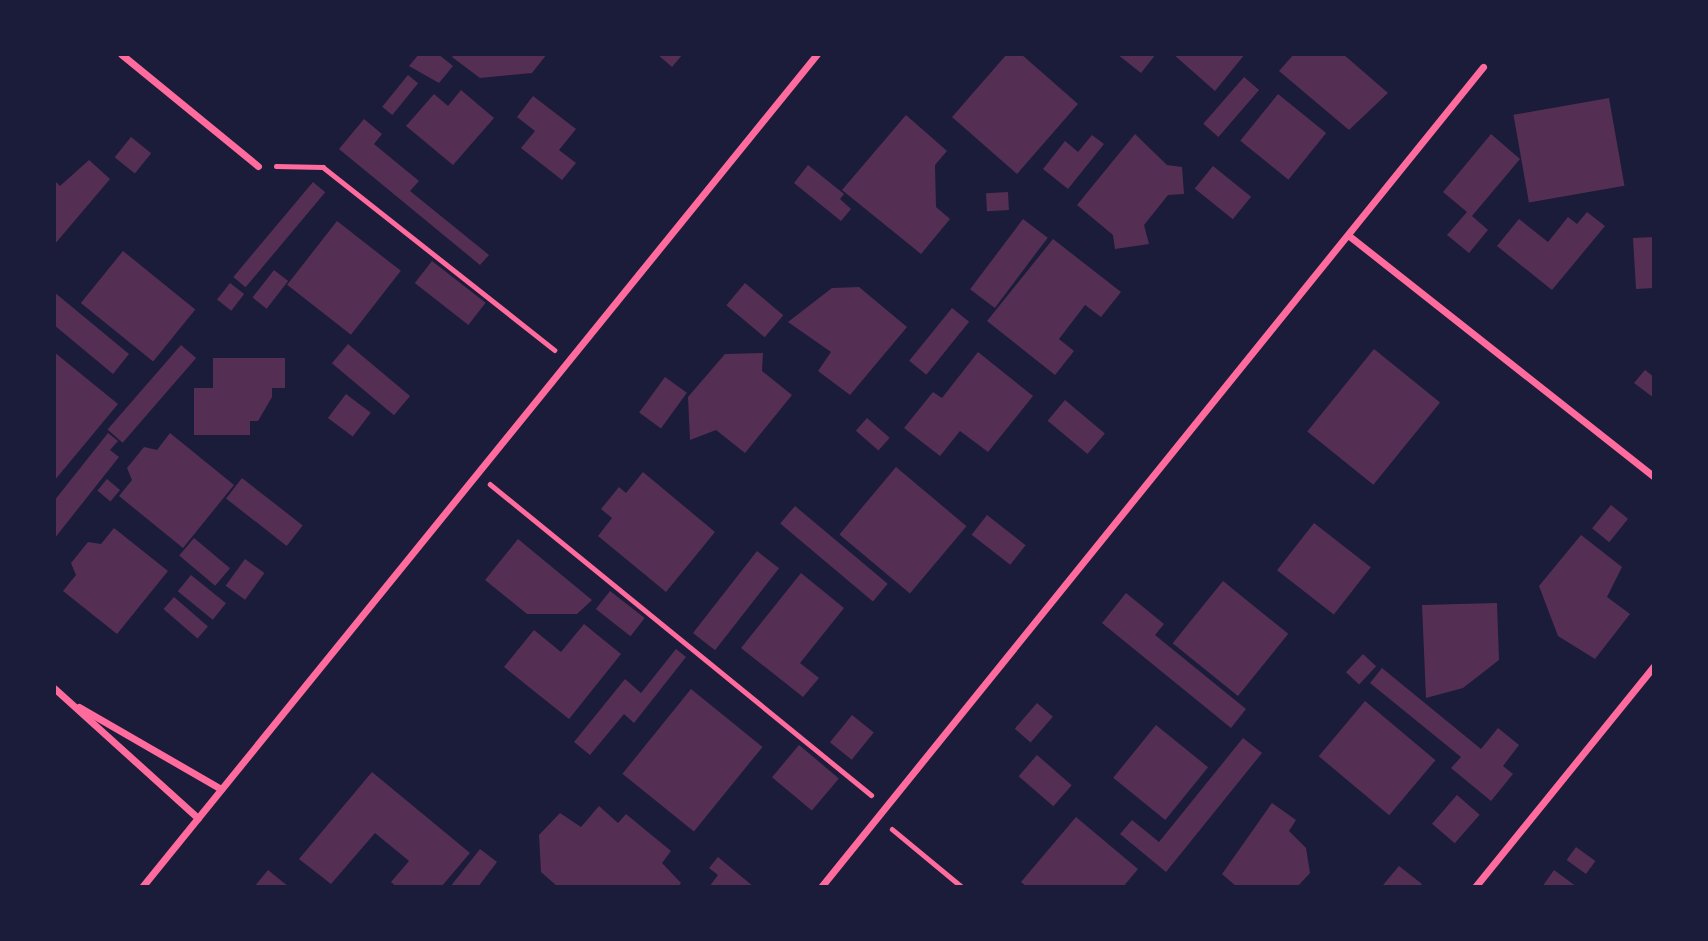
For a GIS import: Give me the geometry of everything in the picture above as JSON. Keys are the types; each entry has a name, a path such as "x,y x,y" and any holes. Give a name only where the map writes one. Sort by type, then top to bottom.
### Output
{"street":[{"path":"121,54 258,166"},
{"path":"142,887 567,359 817,54"},
{"path":"821,887 1483,68"},
{"path":"1348,235 1654,477"},
{"path":"1475,887 1654,666"},
{"path":"54,688 76,705 198,818"},
{"path":"76,705 221,789"}],"path":[{"path":"258,166 323,167 567,359"},
{"path":"476,472 886,807"},
{"path":"877,818 962,887"}],"building":[{"path":"419,54 438,54 453,66 439,83 409,66"},
{"path":"455,54 547,54 532,73 480,78 452,57"},
{"path":"657,54 683,54 672,67"},
{"path":"1007,54 1021,54 1078,104 1017,174 952,117"},
{"path":"1117,54 1156,54 1141,73"},
{"path":"1173,54 1245,54 1215,91"},
{"path":"1294,54 1343,54 1388,93 1349,130 1279,71"},
{"path":"408,75 418,83 392,115 382,107"},
{"path":"1244,77 1259,90 1218,137 1203,124"},
{"path":"461,90 494,118 453,165 406,126 434,94 448,106"},
{"path":"1278,94 1326,133 1288,180 1240,141"},
{"path":"533,96 576,129 559,150 576,163 562,180 521,148 535,131 517,117"},
{"path":"1609,98 1624,186 1529,202 1513,115"},
{"path":"906,115 947,151 935,165 936,207 950,219 921,254 842,190"},
{"path":"364,119 382,134 374,144 419,181 410,191 489,255 480,265 339,149"},
{"path":"1135,134 1167,165 1182,167 1184,194 1168,195 1144,225 1149,244 1115,249 1113,235 1077,205"},
{"path":"1491,134 1520,159 1472,216 1488,230 1469,253 1447,235 1467,212 1443,192"},
{"path":"1092,135 1104,144 1068,189 1043,169 1065,141 1078,152"},
{"path":"131,137 151,153 135,174 115,157"},
{"path":"89,160 110,179 54,245 54,180 60,186"},
{"path":"808,165 844,194 840,199 851,209 841,221 794,183"},
{"path":"1213,166 1251,197 1233,219 1195,189"},
{"path":"313,182 325,192 246,287 233,277"},
{"path":"1008,192 1009,210 987,211 986,193"},
{"path":"1587,212 1605,226 1552,290 1497,246 1519,219 1548,242 1568,217 1577,224"},
{"path":"1023,219 1048,238 995,308 970,289"},
{"path":"337,221 401,271 351,335 287,285"},
{"path":"1654,237 1654,288 1636,289 1633,238"},
{"path":"1053,239 1121,292 1101,317 1085,305 1059,339 1074,351 1055,375 987,321"},
{"path":"123,251 195,310 153,362 81,303"},
{"path":"432,261 486,303 468,325 415,283"},
{"path":"274,270 288,281 267,309 252,298"},
{"path":"230,283 244,294 231,311 217,300"},
{"path":"745,283 783,315 765,337 726,305"},
{"path":"859,287 907,327 850,395 818,371 831,352 788,322 832,288"},
{"path":"54,292 129,354 113,374 54,325"},
{"path":"952,308 969,322 926,375 909,361"},
{"path":"348,344 410,396 394,415 332,363"},
{"path":"181,345 196,358 123,443 108,430"},
{"path":"1374,349 1440,402 1373,485 1307,431"},
{"path":"54,352 118,404 54,481"},
{"path":"978,352 1033,396 988,452 960,431 940,456 904,428 933,392 942,398"},
{"path":"763,353 762,371 792,395 745,453 716,430 690,440 688,397 725,354"},
{"path":"213,358 285,358 285,388 272,388 272,397 258,421 250,421 250,435 194,435 194,388 213,388"},
{"path":"1645,370 1654,377 1654,398 1634,383"},
{"path":"665,377 687,393 661,428 639,413"},
{"path":"346,394 371,413 353,437 328,418"},
{"path":"1065,400 1105,433 1087,454 1048,421"},
{"path":"867,418 890,438 878,451 856,431"},
{"path":"108,433 118,441 110,450 119,457 54,539 54,501"},
{"path":"170,433 234,485 183,548 119,496 132,480 127,468 144,447 157,450"},
{"path":"896,467 966,526 910,594 839,534"},
{"path":"643,472 715,532 666,592 598,536 612,518 601,509 619,487 626,493"},
{"path":"242,478 303,525 287,546 226,498"},
{"path":"107,479 120,490 110,501 97,490"},
{"path":"1611,505 1628,519 1609,542 1592,528"},
{"path":"795,506 888,584 873,601 780,524"},
{"path":"987,515 1026,545 1010,565 972,535"},
{"path":"1314,523 1371,567 1334,615 1277,570"},
{"path":"114,528 168,571 117,634 63,591 76,575 71,563 88,542 101,544"},
{"path":"1581,535 1622,567 1607,597 1630,614 1595,659 1558,636 1539,586"},
{"path":"194,538 230,568 215,586 179,556"},
{"path":"518,539 592,600 577,614 527,614 485,580"},
{"path":"757,551 779,568 715,650 693,633"},
{"path":"245,559 264,573 245,600 226,586"},
{"path":"801,573 844,608 800,663 819,678 803,697 741,648"},
{"path":"191,575 226,603 213,620 178,591"},
{"path":"1223,581 1288,634 1238,696 1173,643"},
{"path":"610,591 645,618 631,636 596,609"},
{"path":"1126,593 1164,624 1155,635 1246,709 1231,728 1102,623"},
{"path":"174,597 208,627 197,639 164,609"},
{"path":"1497,603 1499,660 1463,688 1426,698 1422,605"},
{"path":"584,624 621,654 569,719 504,667 534,630 561,652"},
{"path":"676,649 686,657 634,723 624,714 590,755 574,742 625,679 641,693"},
{"path":"1363,654 1376,666 1359,685 1346,672"},
{"path":"1382,668 1481,749 1498,728 1519,745 1503,766 1513,774 1491,801 1451,768 1461,757 1370,683"},
{"path":"691,689 762,747 694,832 622,774"},
{"path":"1365,701 1435,760 1389,815 1319,756"},
{"path":"1037,703 1053,717 1031,742 1015,729"},
{"path":"852,715 874,733 852,760 830,742"},
{"path":"1156,725 1208,767 1165,820 1113,778"},
{"path":"1243,738 1262,753 1166,872 1120,834 1132,820 1159,842"},
{"path":"799,745 839,778 812,811 772,777"},
{"path":"1037,755 1072,785 1053,806 1019,776"},
{"path":"372,772 470,853 441,887 397,887 391,882 409,861 375,833 331,884 299,859"},
{"path":"1457,795 1480,815 1455,843 1432,824"},
{"path":"1272,803 1296,820 1289,831 1306,848 1310,873 1297,887 1237,887 1222,874"},
{"path":"599,806 618,823 626,814 671,851 662,863 681,883 678,887 558,887 541,872 539,835 560,813 581,827"},
{"path":"1076,817 1138,869 1123,887 1027,887 1021,882"},
{"path":"1576,847 1595,861 1586,874 1567,860"},
{"path":"480,849 497,862 478,887 450,887"},
{"path":"718,857 754,887 709,887 718,875 709,868"},
{"path":"1399,866 1422,884 1419,887 1383,885"},
{"path":"268,870 289,887 254,887"},
{"path":"1554,870 1577,887 1542,887"}]}
